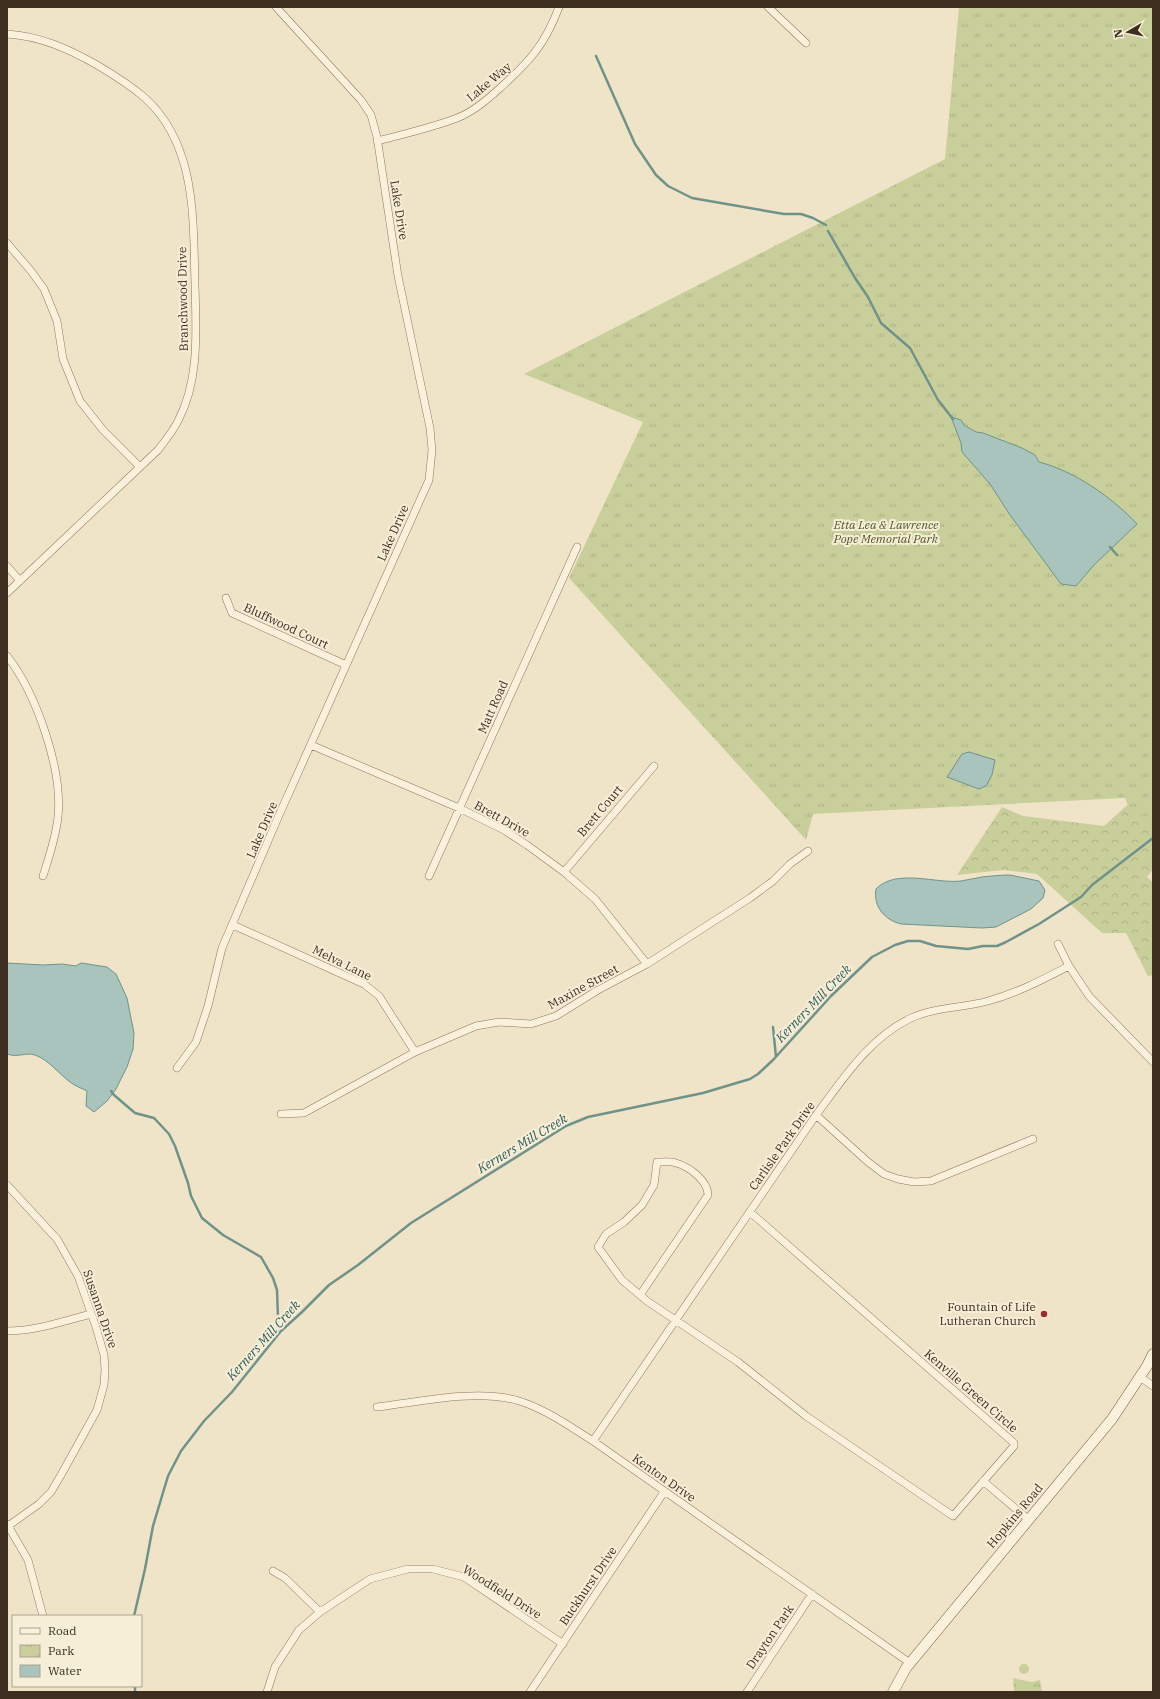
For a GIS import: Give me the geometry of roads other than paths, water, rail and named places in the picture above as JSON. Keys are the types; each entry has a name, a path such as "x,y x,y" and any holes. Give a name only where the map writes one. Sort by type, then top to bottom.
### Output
{"main road":[{"name":"Hopkins Road","path":"893,1692 910,1663 1112,1419 1153,1354"}],"street":[{"name":"Lake Drive","path":"177,1068 196,1042 208,1006 222,948 280,813 429,480 432,457 430,428 398,276 378,141 371,115 361,100 276,7"},
{"name":"Lake Way","path":"378,141 432,127 457,118 482,104 518,72 538,50 548,33 559,7"},
{"path":"768,7 806,43"},
{"name":"Branchwood Drive","path":"7,34 33,37 66,49 113,74 145,98 163,119 172,135 186,168 192,203 195,321 193,377 190,391 178,421 158,450 7,593"},
{"path":"7,243 44,289 56,321 63,359 80,401 103,430 140,467"},
{"name":"Matt Road","path":"428,876 577,547"},
{"path":"7,566 20,581"},
{"name":"Bluffwood Court","path":"226,598 232,613 346,666"},
{"path":"7,656 20,676 39,715 51,752 57,784 59,801 57,829 43,876"},
{"name":"Brett Drive","path":"311,745 459,808 504,830 564,872 595,899 647,964"},
{"name":"Brett Court","path":"564,872 654,766"},
{"name":"Maxine Street","path":"281,1114 304,1113 415,1052 476,1026 499,1022 531,1024 556,1016 598,990 647,964 756,894 773,881 790,864 808,851"},
{"name":"Melva Lane","path":"233,925 364,984 379,996 415,1052"},
{"path":"1058,944 1069,966 1089,996 1153,1062"},
{"name":"Carlisle Park Drive","path":"594,1442 816,1115 852,1066 877,1041 895,1027 912,1018 933,1010 963,1007 1007,995 1027,988 1069,966"},
{"path":"816,1115 868,1162 884,1174 898,1179 914,1182 931,1181 1033,1139"},
{"path":"640,1295 708,1195 708,1189 705,1183 684,1166 677,1163 657,1162 654,1185 642,1205 624,1222 606,1234 598,1247 622,1280 640,1295 676,1320"},
{"name":"Susanna Drive","path":"7,1185 57,1239 78,1276 104,1355 105,1370 101,1398 96,1410 51,1492 39,1504 8,1525"},
{"name":"Kenville Green Circle","path":"676,1320 738,1362 806,1416 953,1516 1014,1446 1014,1443 750,1212"},
{"path":"7,1331 21,1331 91,1314"},
{"path":"1140,1376 1153,1386"},
{"name":"Kenton Drive","path":"376,1407 472,1396 491,1396 516,1400 557,1418 594,1442 910,1663"},
{"path":"983,1481 1029,1520"},
{"name":"Buckhurst Drive","path":"530,1692 664,1492"},
{"path":"8,1525 28,1560 43,1615"},
{"name":"Woodfield Drive","path":"267,1692 275,1667 299,1630 320,1612 370,1579 408,1569 433,1569 464,1578 563,1644"},
{"path":"274,1570 285,1578 320,1612"},
{"name":"Drayton Park","path":"747,1692 812,1594"}],"water":[{"path":"951,417 961,420 964,425 976,432 983,433 1022,448 1035,455 1039,462 1079,478 1116,504 1137,524 1094,565 1076,586 1061,584 1010,515 990,484 962,452 961,443"},
{"path":"969,752 995,760 992,775 986,786 979,789 947,777 962,754"},
{"path":"1010,875 1039,881 1045,890 1043,898 1031,909 996,927 982,928 901,924 885,916 881,912 876,902 876,889 884,883 894,879 917,878 961,881 982,877"},
{"path":"7,963 43,965 62,964 76,966 81,963 107,967 116,974 127,998 134,1033 133,1049 127,1067 116,1089 107,1101 94,1112 86,1106 87,1091 66,1079 45,1060 32,1054 7,1054"}],"waterway":[{"path":"596,56 635,144 656,175 668,186 692,198 784,214 801,214 826,225"},
{"path":"828,231 855,278 868,297 881,323 910,348 938,400 953,419"},
{"path":"1110,547 1117,555"},
{"name":"Kerners Mill Creek","path":"134,1615 153,1526 168,1476 181,1451 204,1421 232,1392 281,1331 329,1285 358,1265 411,1223 566,1126 588,1117 703,1093 750,1079 758,1074 773,1060 831,996 872,957 895,945 908,941 920,941 936,946 968,949 983,946 997,946 1039,924 1081,897 1092,885 1153,838"},
{"path":"773,1027 776,1057"},
{"path":"111,1091 135,1113 154,1118 169,1134 175,1146 191,1196 202,1218 223,1235 261,1257 273,1278 277,1290 277,1336"},
{"name":"Kerners Mill Creek","path":"135,1687 135,1692"}],"place":[{"name":"Fountain of Life Lutheran Church","path":"1044,1314"}],"park label":[{"name":"Etta Lea & Lawrence Pope Memorial Park","path":"886,532"}]}
